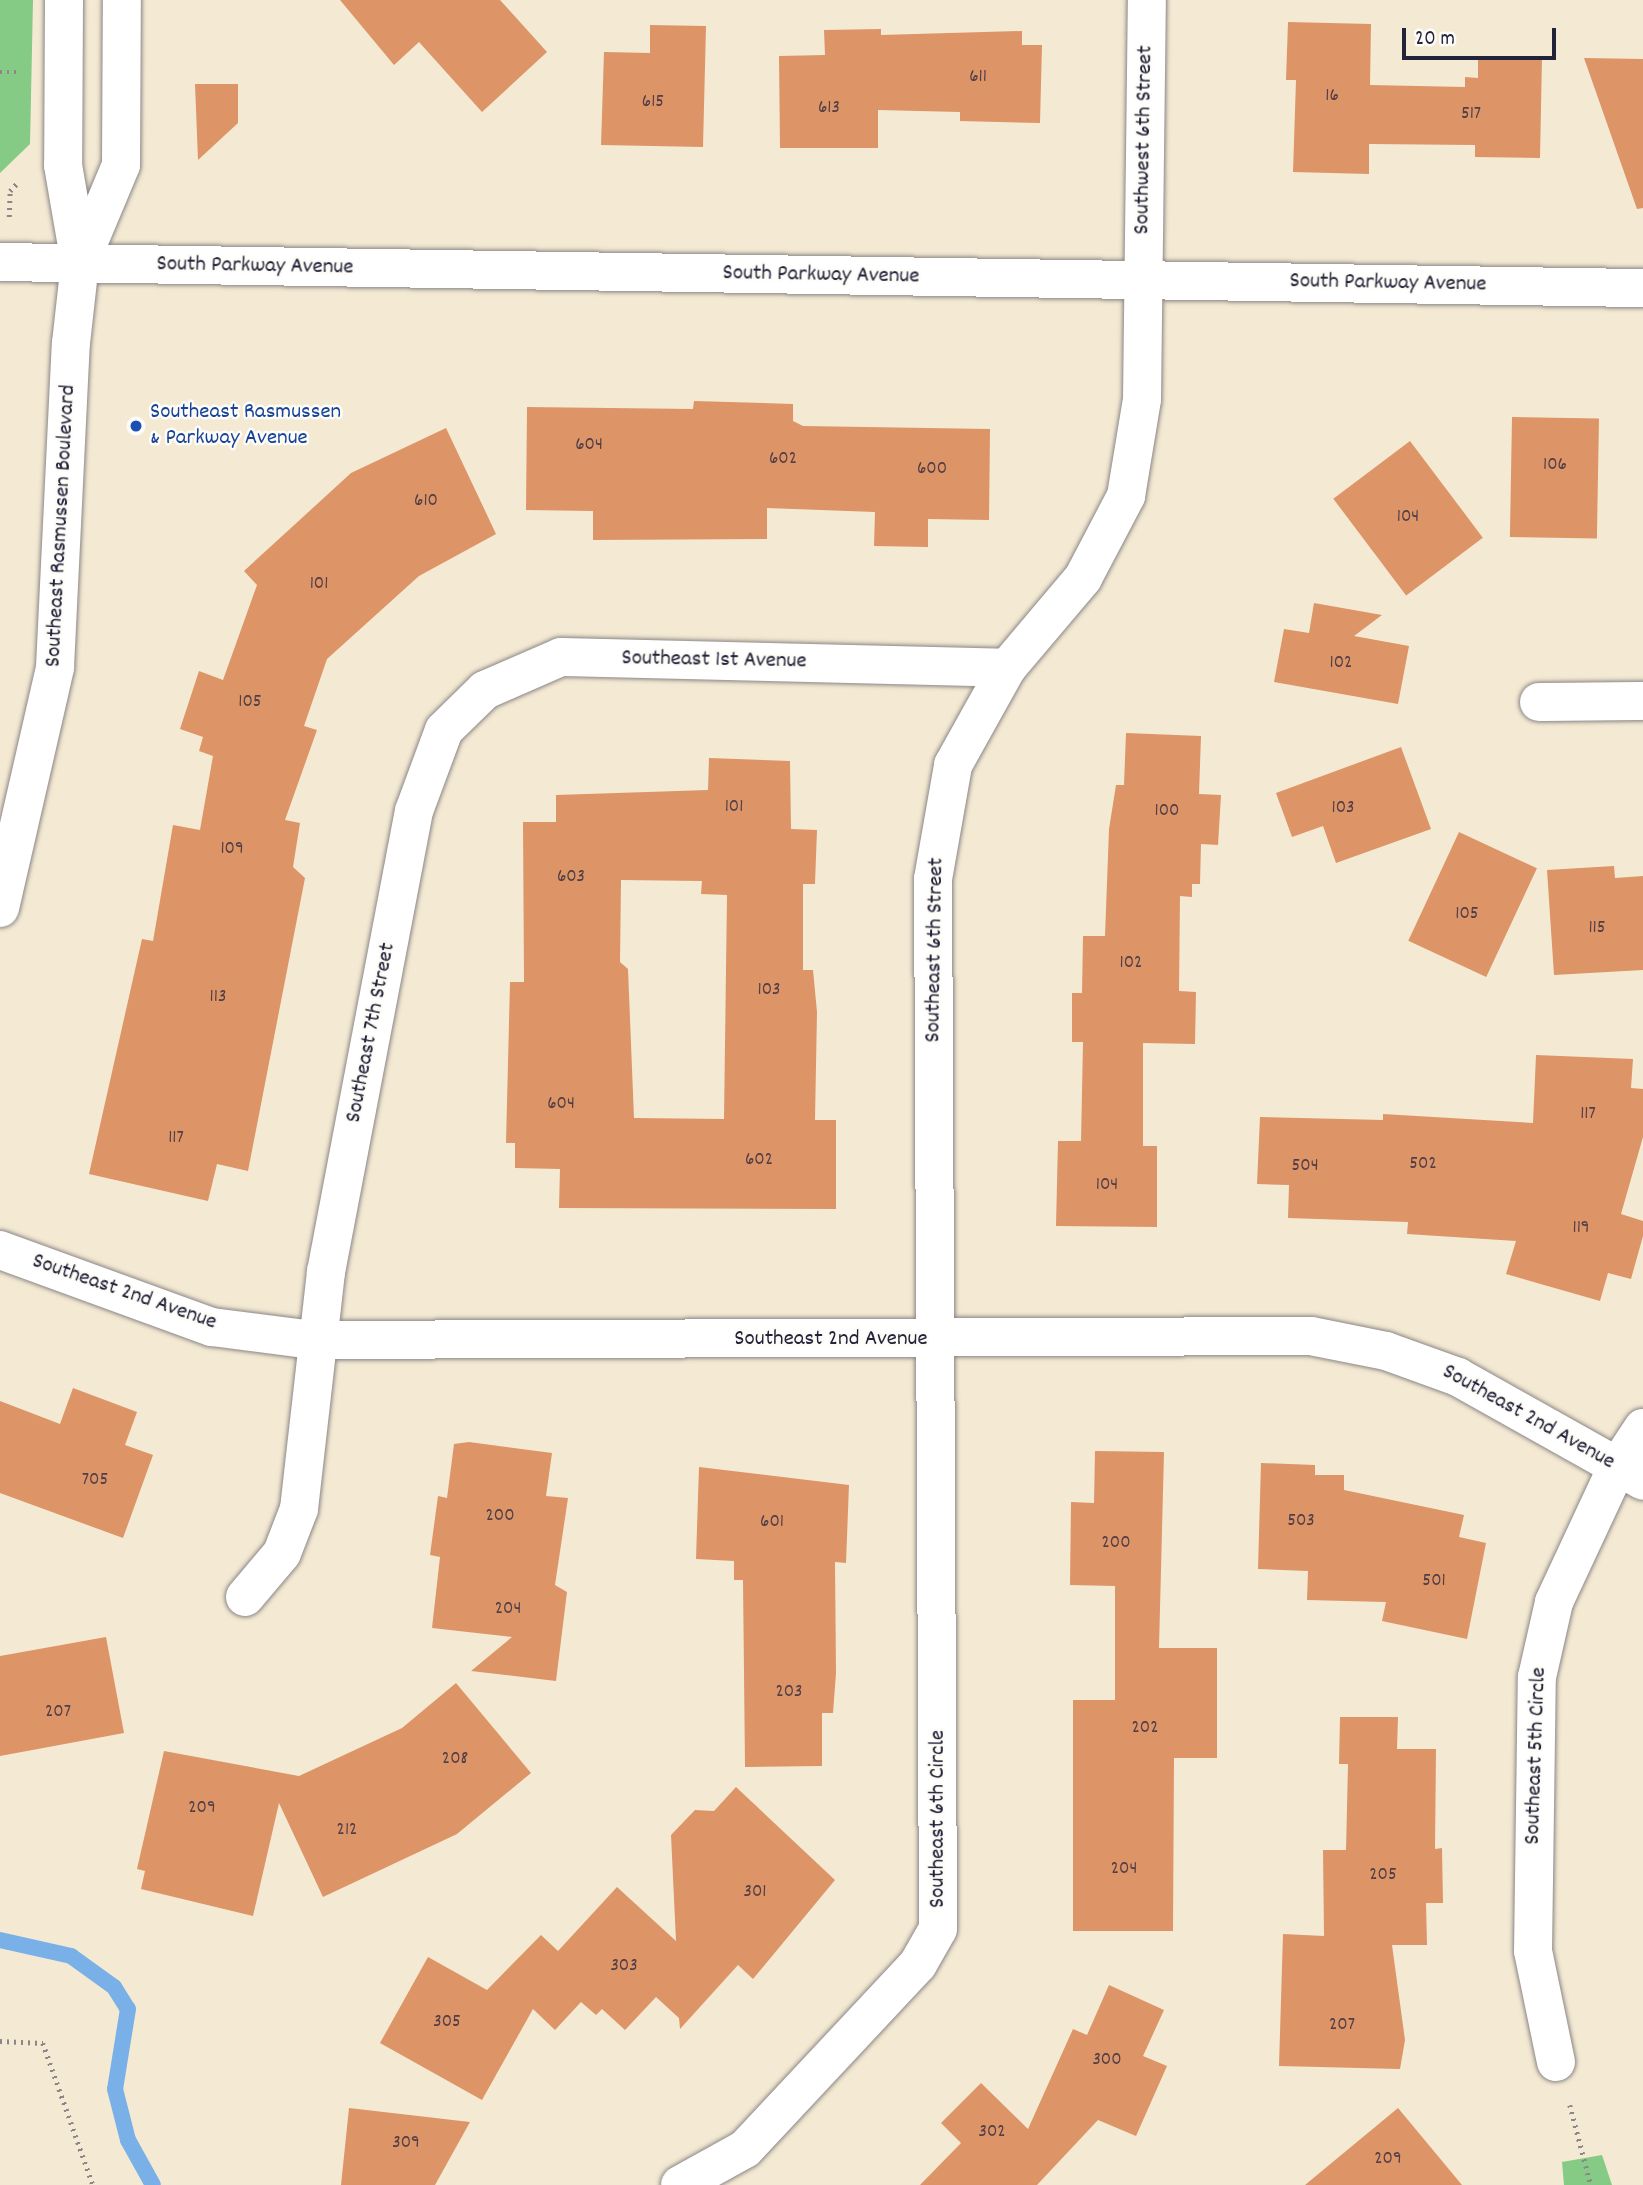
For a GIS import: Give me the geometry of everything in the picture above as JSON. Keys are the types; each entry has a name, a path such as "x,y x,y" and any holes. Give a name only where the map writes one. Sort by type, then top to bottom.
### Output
{"street":[{"path":"64,0 63,164 80,263"},
{"path":"80,263 121,165 122,0"},
{"name":"Southwest 6th Street","path":"1143,280 1147,0"},
{"name":"South Parkway Avenue","path":"3,262 1643,288"},
{"name":"Southeast Rasmussen Boulevard","path":"0,908 55,667 71,343 80,263"},
{"name":"Southeast 6th Street","path":"936,1339 933,878 953,765 1007,668 1083,578 1126,496 1142,399 1143,280"},
{"name":"Southeast 1st Avenue","path":"444,730 485,690 561,657 1007,668"},
{"path":"1539,702 1643,701"},
{"name":"Southeast 7th Street","path":"245,1597 282,1553 299,1509 314,1340 414,811 444,730"},
{"name":"Southeast 2nd Avenue","path":"0,1250 212,1327 314,1340 936,1339 1272,1333 1348,1342 1458,1377 1630,1474"},
{"name":"Southeast 6th Circle","path":"680,2185 744,2149 918,1964 938,1929 936,1339"},
{"name":"Southeast 5th Circle","path":"1556,2062 1533,1951 1537,1677 1554,1602 1630,1474 1643,1428"}],"path":[{"path":"3,262 10,191 26,174"},
{"path":"0,2041 43,2043 93,2185"},
{"path":"1556,2062 1591,2185"}],"green space":[{"path":"0,0 33,0 30,144 0,173"},
{"path":"1602,2155 1612,2185 1564,2185 1562,2162"}],"building":[{"path":"340,0 500,0 547,52 482,112 419,42 394,65"},
{"path":"1288,22 1371,24 1370,85 1465,87 1465,77 1478,78 1478,56 1542,57 1540,158 1475,157 1475,145 1369,144 1369,174 1293,172 1296,80 1286,80"},
{"path":"650,25 706,26 703,147 601,145 604,52 650,53"},
{"path":"881,29 881,35 1022,31 1022,45 1042,45 1040,123 960,121 960,112 878,110 878,148 780,148 779,56 825,55 824,30"},
{"path":"1584,58 1643,59 1643,208 1637,209"},
{"path":"195,84 238,84 238,123 198,160"},
{"path":"694,401 793,404 793,421 803,426 990,429 989,520 928,519 928,547 874,546 875,512 767,508 767,539 593,540 593,511 526,510 527,407 693,409"},
{"path":"1512,417 1599,419 1597,539 1510,537"},
{"path":"446,428 496,534 419,576 327,659 304,726 317,730 285,820 300,823 293,867 305,878 248,1171 217,1164 208,1201 89,1174 142,939 153,941 173,825 200,830 213,756 199,751 203,737 180,729 199,671 223,680 257,585 244,571 351,473"},
{"path":"1410,441 1483,538 1406,595 1333,499"},
{"path":"1314,603 1382,615 1354,636 1409,646 1398,704 1274,682 1284,629 1309,633"},
{"path":"1126,733 1201,736 1199,794 1221,795 1218,845 1201,844 1200,884 1192,884 1192,897 1180,896 1179,991 1196,992 1195,1044 1143,1043 1143,1146 1157,1146 1157,1227 1056,1226 1058,1141 1081,1141 1083,1042 1072,1042 1072,993 1082,993 1083,936 1105,936 1109,829 1116,785 1124,785"},
{"path":"1401,747 1431,829 1336,863 1323,826 1292,837 1276,793"},
{"path":"709,758 790,761 791,829 817,830 815,884 803,884 803,970 813,970 817,1012 815,1120 836,1120 836,1209 559,1208 560,1169 515,1168 515,1143 506,1143 510,982 524,982 523,822 556,822 556,795 708,790","holes":["621,880 702,881 701,894 727,895 724,1119 634,1118 628,969 620,962"]},
{"path":"1459,832 1537,868 1486,977 1408,941"},
{"path":"1614,866 1615,878 1643,876 1643,970 1554,975 1547,870"},
{"path":"1536,1055 1633,1059 1631,1088 1643,1089 1643,1137 1621,1214 1643,1221 1643,1236 1631,1279 1608,1273 1600,1301 1506,1274 1516,1241 1407,1234 1408,1222 1288,1218 1289,1185 1257,1184 1260,1117 1383,1120 1383,1114 1533,1123"},
{"path":"73,1388 137,1412 125,1445 153,1455 123,1538 0,1493 0,1401 60,1424"},
{"path":"469,1442 552,1453 546,1496 568,1498 555,1585 567,1592 556,1681 471,1671 512,1637 432,1628 440,1557 430,1555 438,1496 447,1498 454,1444"},
{"path":"1095,1451 1164,1452 1159,1648 1217,1648 1217,1758 1174,1758 1173,1931 1073,1931 1073,1700 1115,1700 1115,1586 1070,1585 1071,1502 1094,1503"},
{"path":"1261,1463 1315,1465 1315,1475 1344,1475 1344,1490 1464,1515 1459,1537 1486,1543 1467,1639 1382,1621 1386,1602 1307,1600 1308,1571 1258,1569"},
{"path":"699,1467 849,1485 846,1563 835,1562 836,1673 833,1713 822,1713 822,1766 745,1767 743,1580 734,1580 734,1561 696,1559"},
{"path":"106,1637 124,1733 0,1756 0,1656"},
{"path":"456,1683 531,1773 457,1834 323,1897 279,1803 253,1916 141,1889 145,1871 137,1869 164,1751 299,1776 402,1728"},
{"path":"1340,1717 1398,1717 1397,1749 1436,1749 1435,1849 1442,1848 1443,1903 1426,1903 1427,1945 1392,1945 1405,2040 1400,2069 1279,2066 1283,1934 1324,1936 1323,1850 1346,1850 1348,1764 1339,1764"},
{"path":"736,1787 835,1880 753,1979 738,1965 680,2029 679,2018 656,1997 625,2030 602,2009 596,2015 581,2002 555,2030 533,2009 482,2100 380,2043 428,1957 487,1990 541,1935 558,1951 617,1887 676,1941 671,1835 695,1810 714,1811"},
{"path":"1109,1985 1164,2010 1143,2056 1167,2066 1136,2136 1098,2120 1037,2185 920,2185 961,2143 941,2123 981,2083 1028,2129 1073,2029 1087,2035"},
{"path":"349,2108 470,2122 435,2185 341,2185"},
{"path":"1398,2108 1462,2185 1305,2185"}],"waterway":[{"path":"0,1940 71,1956 114,1987 128,2009 115,2089 128,2140 153,2185"}],"place":[{"name":"Southeast Rasmussen & Parkway Avenue","path":"136,426"}]}
